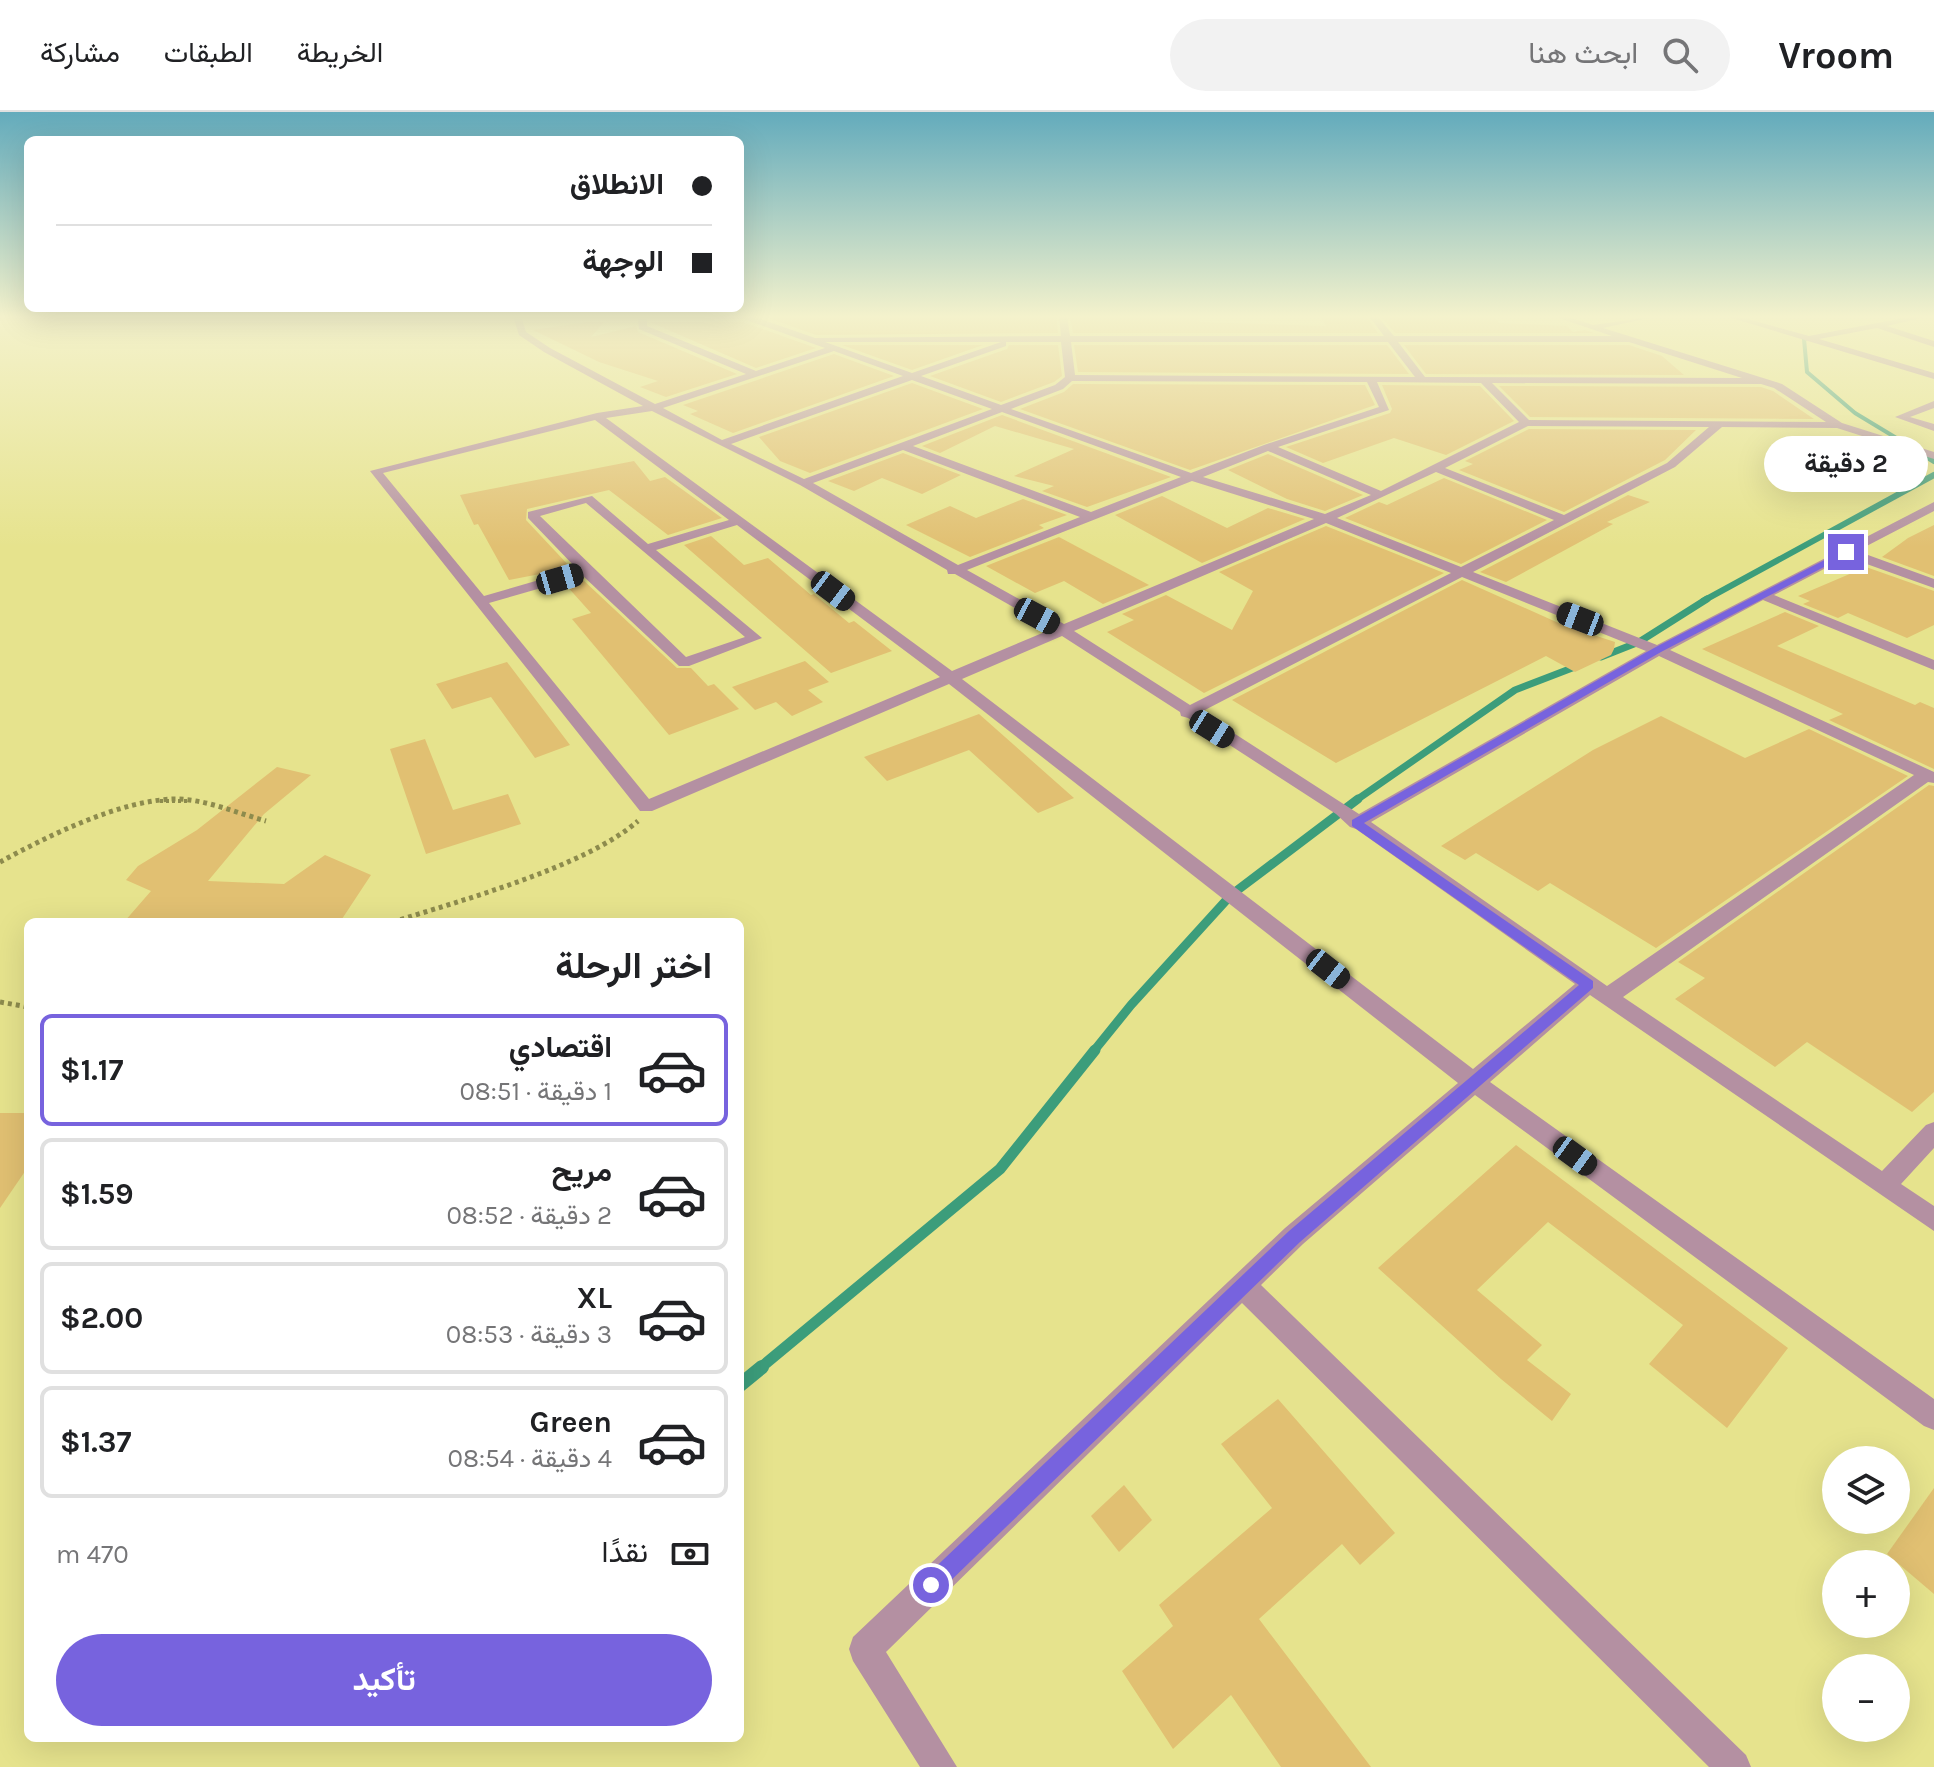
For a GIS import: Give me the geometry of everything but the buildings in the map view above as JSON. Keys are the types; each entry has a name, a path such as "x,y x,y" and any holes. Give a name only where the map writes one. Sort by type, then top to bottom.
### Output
{"street":[{"path":"630,393 721,444 804,483 953,571 1065,631 1187,713 1342,810 1356,823 1598,991 1934,1220"},
{"path":"697,393 656,407 597,416 376,471 646,807 1381,495 1526,423 1838,425"},
{"path":"721,444 863,393"},
{"path":"961,393 1191,477 1325,518 1658,650 1930,777"},
{"path":"804,483 1042,393"},
{"path":"953,571 1268,447 1385,408 1378,393"},
{"path":"1497,393 1526,423"},
{"path":"1789,393 1838,425 1934,456"},
{"path":"1934,404 1900,417 1934,428"},
{"path":"597,416 952,679 1472,1081 1934,1416"},
{"path":"1187,713 1671,465 1718,425"},
{"path":"903,446 1093,517"},
{"path":"1268,447 1381,495"},
{"path":"1433,467 1565,520"},
{"path":"588,499 646,549 755,638 684,663 586,571 532,515 588,499"},
{"path":"1356,823 1658,650 1846,552 1926,516 1934,506"},
{"path":"646,549 738,521"},
{"path":"1846,552 1934,584"},
{"path":"480,601 586,571"},
{"path":"1762,595 1934,665"},
{"path":"940,1767 865,1649 1242,1285 1472,1081 1598,991 1930,777"},
{"path":"1884,1186 1934,1132"},
{"path":"1242,1285 1734,1767"}],"path":[{"path":"0,862 31,845 126,810 176,799 266,821"},
{"path":"405,918 603,846 634,827 646,807"},
{"path":"0,1002 24,1006"}],"waterway":[{"path":"1832,393 1855,413 1903,442"},
{"path":"1900,440 1934,461"},
{"path":"1703,601 1934,475"},
{"path":"1601,657 1639,642 1707,599"},
{"path":"1355,801 1515,690 1580,665"},
{"path":"1093,1052 1131,1005 1231,895 1358,799"},
{"path":"759,1369 1000,1169 1095,1050"},
{"path":"744,1382 762,1367"}],"route":[{"path":"931,1585 1294,1236 1589,984 1356,823 1658,650 1846,552"}]}
